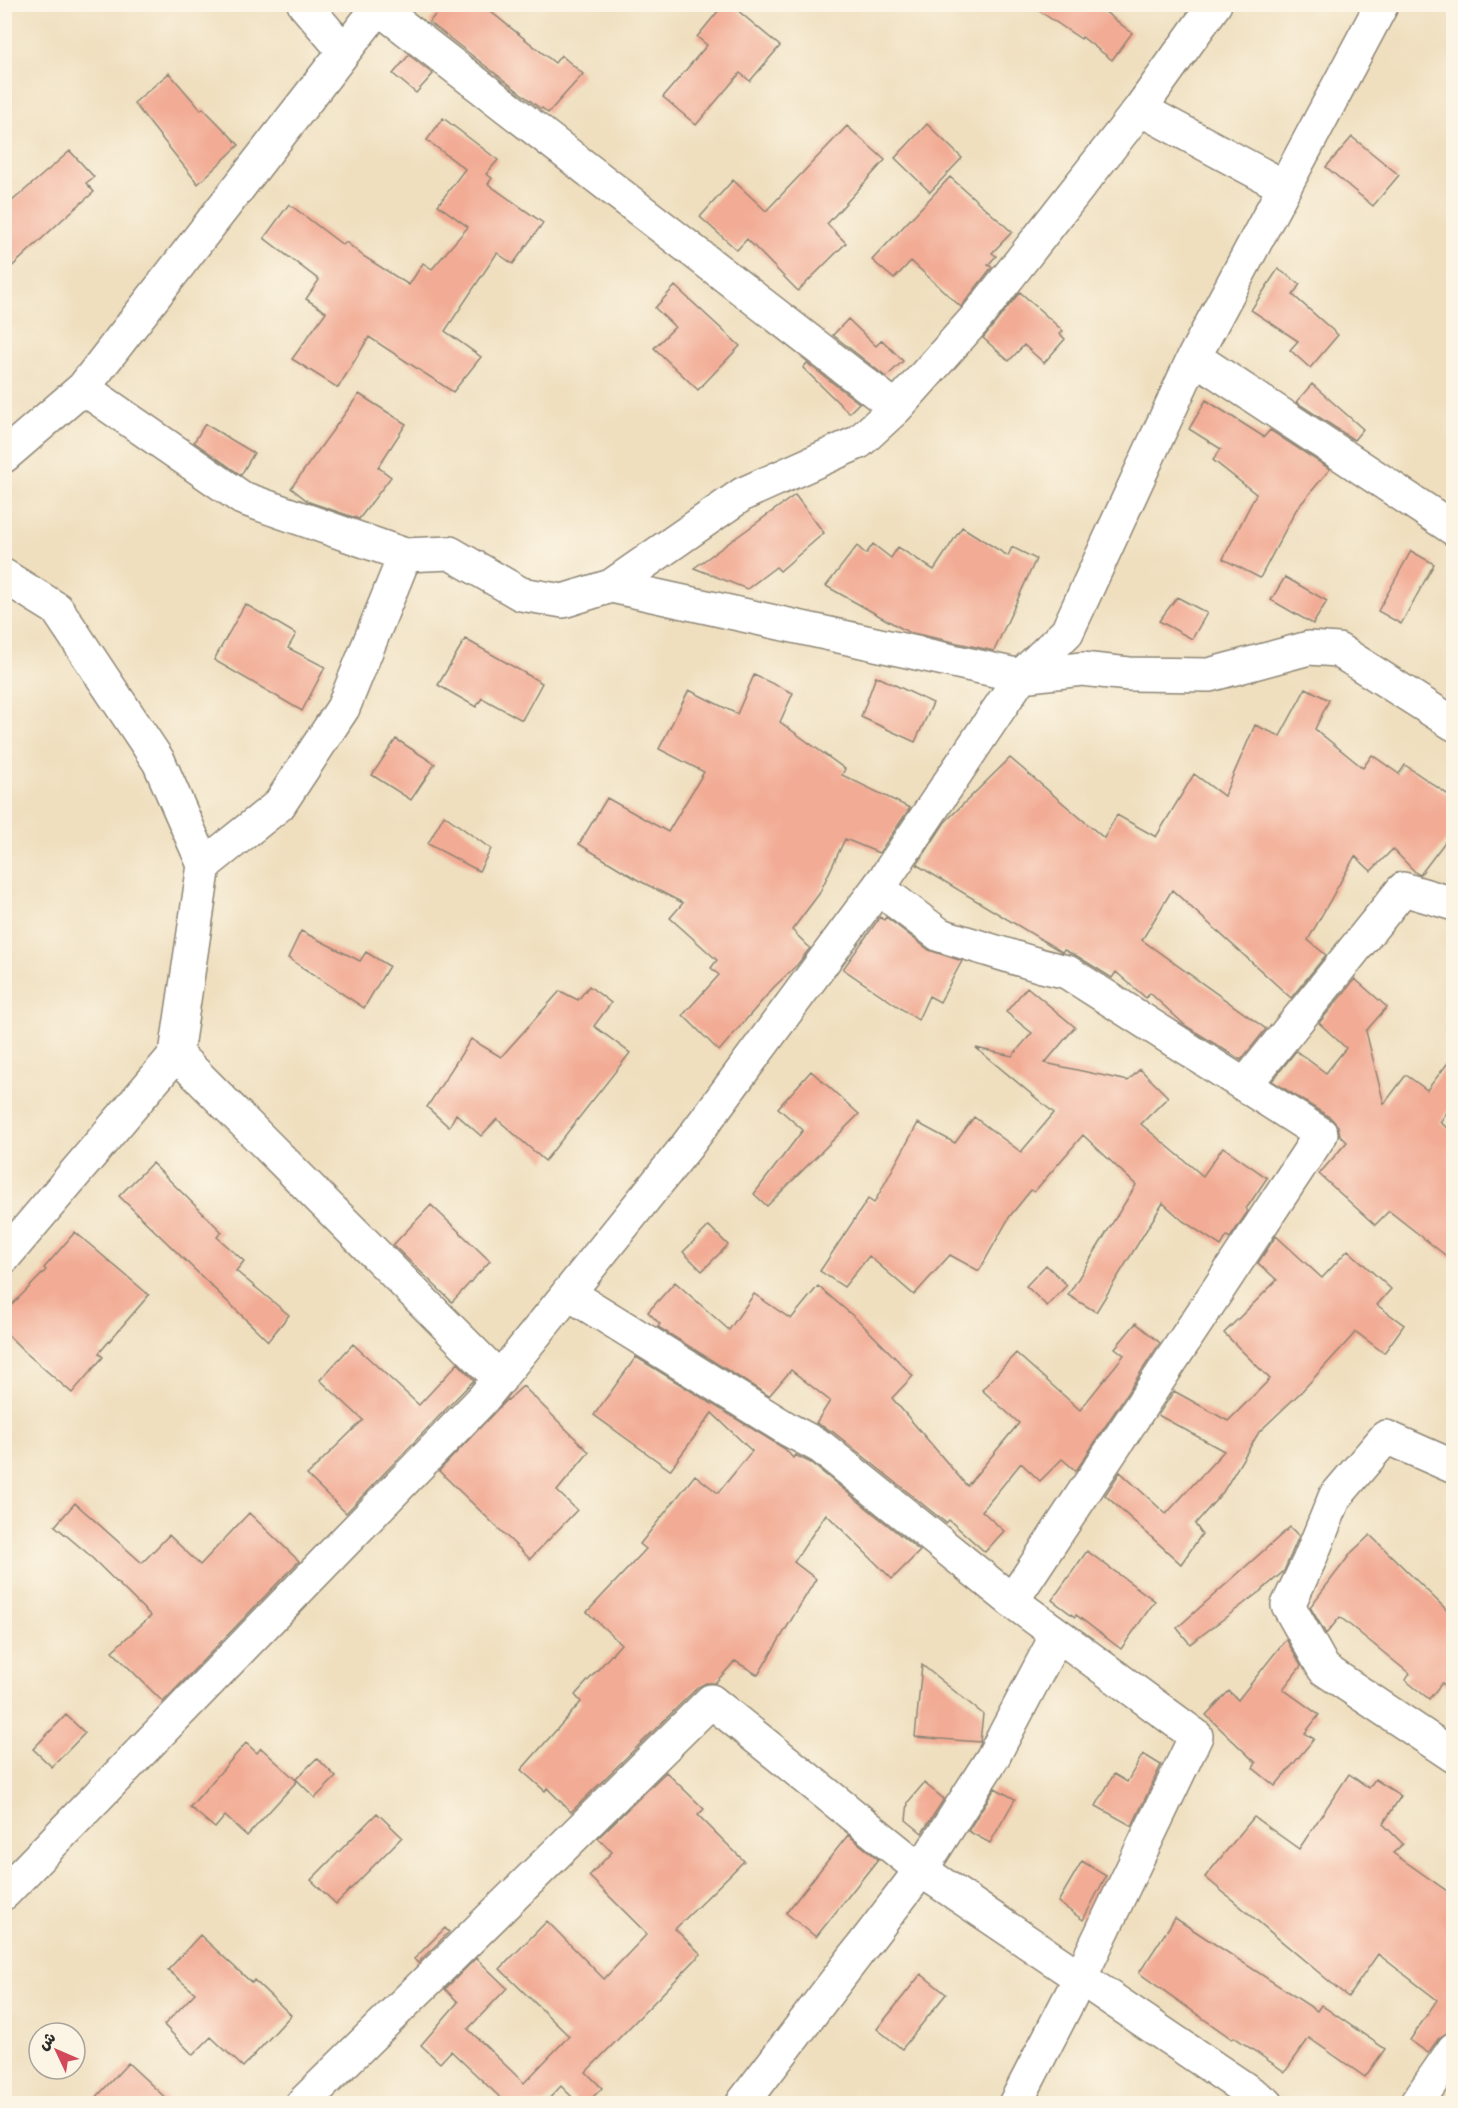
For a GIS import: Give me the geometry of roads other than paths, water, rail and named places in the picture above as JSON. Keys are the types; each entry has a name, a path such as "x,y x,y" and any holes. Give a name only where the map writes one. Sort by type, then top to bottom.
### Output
{"street":[{"path":"304,4 344,51"},
{"path":"83,388 242,498 405,555 450,553 521,594 563,601 611,586 743,494 859,442 896,408 976,318 1140,109 1215,4"},
{"path":"4,1893 500,1379 686,1147 878,888 1021,676 1067,632 1194,357 1283,186 1382,4"},
{"path":"4,456 83,388 380,6 896,408"},
{"path":"1140,109 1283,186"},
{"path":"1194,357 1454,529"},
{"path":"204,865 279,805 343,708 405,555"},
{"path":"4,576 57,609 159,762 204,865 176,1054 4,1257"},
{"path":"611,586 1021,676 1082,669 1129,674 1209,675 1309,648 1338,650 1454,724"},
{"path":"878,888 940,935 1067,972 1322,1134 1012,1602"},
{"path":"1245,1085 1403,889 1454,904"},
{"path":"176,1054 500,1379"},
{"path":"568,1293 789,1430 821,1447 1012,1602 1196,1736 1080,1978 1015,2103"},
{"path":"1454,1467 1386,1437 1335,1497 1288,1605 1324,1669 1454,1756"},
{"path":"742,2103 921,1870 993,1757 1058,1635"},
{"path":"302,2103 711,1701 921,1870 1268,2103"},
{"path":"1416,2103 1454,2049"}]}
